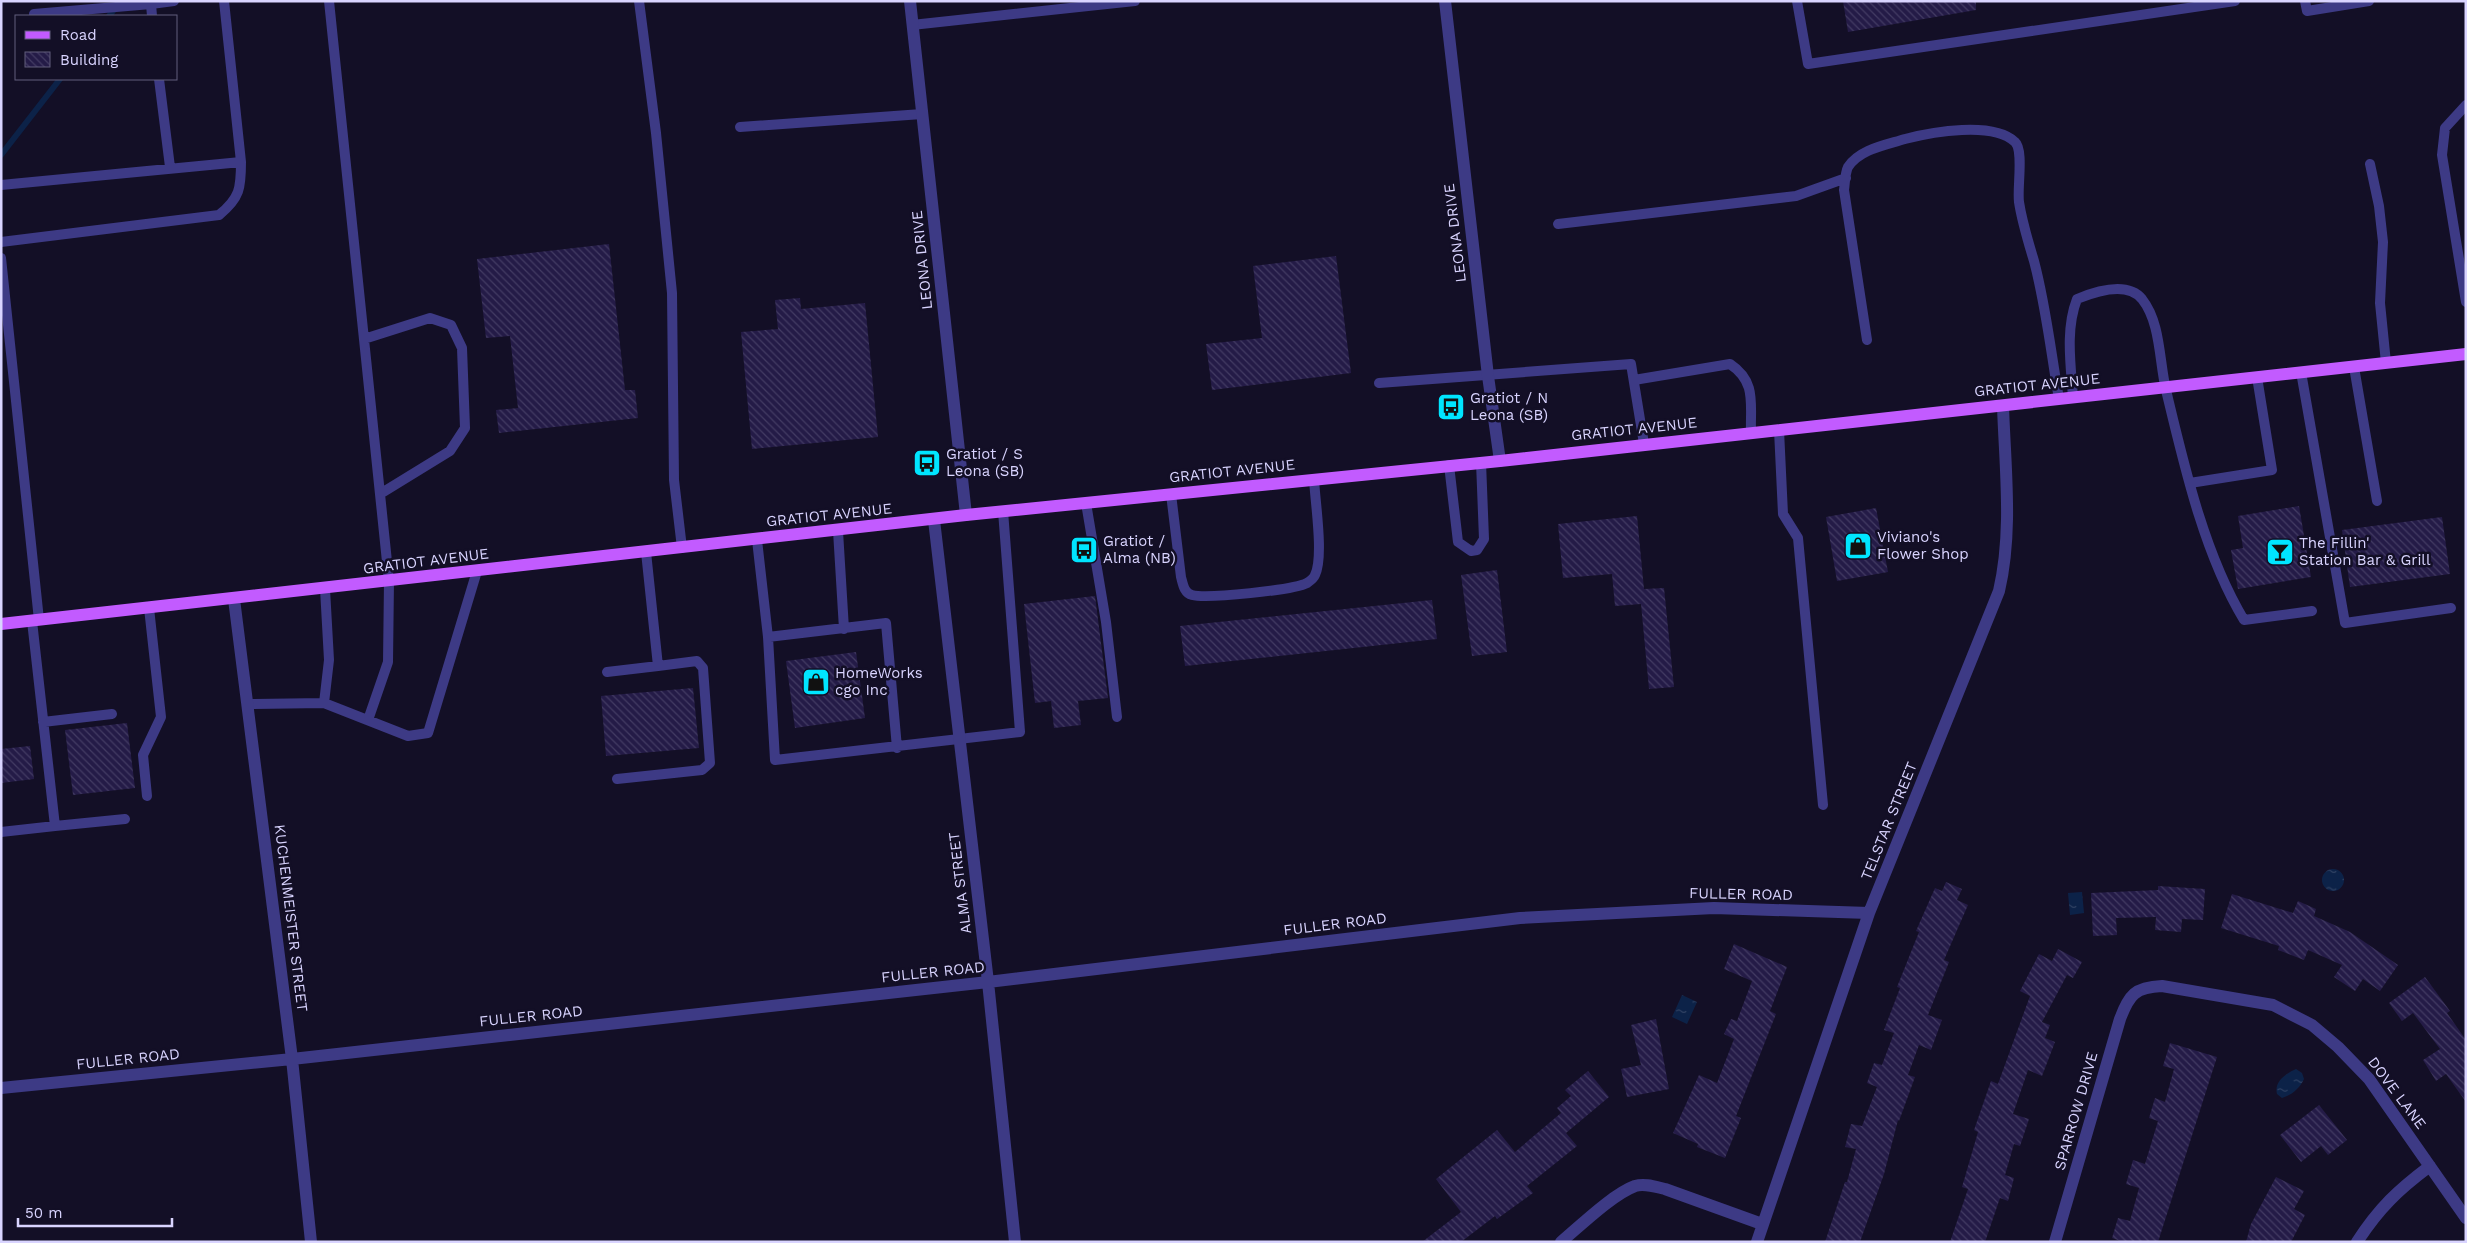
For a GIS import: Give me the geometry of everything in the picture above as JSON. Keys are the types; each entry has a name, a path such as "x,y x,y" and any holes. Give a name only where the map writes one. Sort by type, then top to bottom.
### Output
{"main road":[{"name":"GRATIOT AVENUE","path":"1,624 389,582 966,515 1482,462 2466,354"}],"street":[{"name":"LEONA DRIVE","path":"910,1 966,515"},
{"name":"LEONA DRIVE","path":"1445,1 1488,376 1500,460"},
{"name":"TELSTAR STREET","path":"1756,1242 1870,913 1998,591 2006,562 2007,538 2003,406"},
{"name":"ALMA STREET","path":"934,520 988,982 1015,1242"},
{"name":"KUCHENMEISTER STREET","path":"234,599 292,1059 312,1242"},
{"name":"FULLER ROAD","path":"1,1088 292,1059 988,982 1520,918 1714,908 1870,913"},
{"name":"DOVE LANE","path":"2134,993 2148,986 2162,986 2273,1005 2312,1025 2370,1078 2466,1218"},
{"name":"SPARROW DRIVE","path":"2055,1242 2120,1019 2126,1002 2134,993"},
{"path":"2357,1242 2381,1208 2398,1190 2430,1166"},
{"path":"1561,1242 1623,1192 1637,1186 1652,1186 1666,1189 1762,1224"}],"lane":[{"path":"34,14 174,1"},
{"path":"1,242 219,215 232,205 240,188 241,162 224,1"},
{"path":"329,1 389,582 388,662 368,720"},
{"path":"639,1 656,133 672,293 674,480 682,548"},
{"path":"912,25 1135,1"},
{"path":"1797,1 1808,64 2235,1"},
{"path":"2306,1 2307,11 2369,1"},
{"path":"151,4 152,15"},
{"path":"160,80 170,167"},
{"path":"2466,105 2445,128 2442,155 2466,302"},
{"path":"740,127 922,114"},
{"path":"1867,340 1844,190 1847,169 1856,158 1880,146 1922,135 1962,130 1991,132 2009,137 2018,144 2020,155 2018,195 2023,227 2034,261 2059,399"},
{"path":"1,185 170,167 241,162"},
{"path":"2370,164 2379,206 2382,242 2380,303 2386,363"},
{"path":"1558,224 1796,196 1846,178"},
{"path":"1,258 54,826"},
{"path":"2073,398 2070,334 2072,311 2077,299 2109,290 2127,291 2141,298 2154,321 2165,387 2190,483 2226,591 2244,620 2312,611"},
{"path":"364,339 430,318 451,325 462,348 464,428 450,451 380,494"},
{"path":"1378,383 1631,364 1644,444"},
{"path":"1634,380 1730,364 1749,383 1751,433"},
{"path":"2354,367 2377,501"},
{"path":"2301,372 2345,623 2450,608"},
{"path":"2190,483 2272,470 2257,377"},
{"path":"1779,430 1783,514 1798,538 1823,805"},
{"path":"1449,465 1458,542 1471,551 1477,550 1484,539 1482,462"},
{"path":"1171,494 1184,589 1192,595 1204,596 1267,591 1306,584 1315,576 1319,562 1314,479"},
{"path":"1086,503 1106,622 1117,717"},
{"path":"757,540 768,637 775,760 897,748 959,738 1020,732 1003,511"},
{"path":"838,531 844,628"},
{"path":"646,552 658,666"},
{"path":"247,704 324,703 408,736 428,733 477,572"},
{"path":"324,703 328,660 325,589"},
{"path":"147,796 143,755 161,717 149,608"},
{"path":"768,637 886,623 897,748"},
{"path":"607,672 697,661 703,668 710,763 702,770 618,780"},
{"path":"43,722 112,714"},
{"path":"1,832 126,819"}],"water":[{"path":"2333,869 2341,872 2344,880 2341,888 2333,891 2325,888 2322,880 2325,872"},
{"path":"2082,892 2084,913 2070,915 2068,893"},
{"path":"1682,995 1697,1002 1687,1024 1672,1017"},
{"path":"2296,1069 2302,1073 2304,1079 2295,1091 2282,1098 2277,1094 2277,1086 2284,1076"}],"building":[{"path":"1843,1 1976,1 1976,10 1848,32"},
{"path":"609,244 625,390 635,390 638,418 499,433 496,410 518,408 510,336 486,338 477,259"},
{"path":"1336,256 1351,373 1212,390 1206,344 1262,338 1253,266"},
{"path":"800,298 801,309 865,303 878,437 752,449 741,332 778,329 775,300"},
{"path":"2299,506 2311,577 2238,589 2231,550 2243,548 2238,516"},
{"path":"1876,508 1888,572 1837,581 1826,517"},
{"path":"1637,516 1644,589 1664,588 1674,687 1649,689 1641,604 1615,606 1612,574 1563,578 1558,524"},
{"path":"2442,517 2450,574 2350,587 2342,530"},
{"path":"1497,570 1507,652 1472,656 1461,575"},
{"path":"1095,596 1108,698 1078,701 1081,725 1054,728 1051,701 1035,703 1024,604"},
{"path":"1432,600 1437,639 1185,666 1180,626"},
{"path":"856,652 865,718 795,728 786,661"},
{"path":"693,688 699,748 606,756 601,696"},
{"path":"127,723 135,788 73,795 65,730"},
{"path":"30,746 34,779 1,783 1,749"},
{"path":"1946,882 1962,889 1957,900 1968,905 1944,960 1949,962 1928,1015 1942,1020 1931,1050 1919,1045 1908,1075 1915,1077 1898,1120 1884,1174 1860,1242 1825,1242 1845,1182 1847,1182 1856,1149 1845,1147 1851,1124 1862,1126 1877,1087 1867,1083 1874,1063 1882,1065 1894,1033 1884,1030 1900,988 1897,987 1919,932 1916,931 1935,888 1942,891"},
{"path":"2158,886 2205,889 2203,920 2182,919 2181,932 2155,930 2156,917 2116,918 2117,935 2093,936 2091,893 2158,890"},
{"path":"2232,894 2293,913 2298,901 2316,909 2314,916 2350,932 2398,965 2380,991 2363,979 2355,991 2334,977 2342,965 2308,950 2304,960 2278,950 2279,946 2221,928"},
{"path":"1734,944 1787,967 1770,1011 1776,1014 1736,1116 1741,1118 1725,1158 1697,1147 1698,1144 1673,1133 1699,1075 1717,1083 1734,1039 1724,1034 1731,1019 1737,1021 1752,981 1724,969"},
{"path":"2058,949 2082,962 2073,978 2067,975 2042,1022 2050,1025 2045,1038 2055,1042 2042,1076 2028,1070 2013,1114 2029,1119 2020,1146 2014,1144 2005,1175 2014,1178 2008,1201 2000,1198 1985,1242 1950,1242 1968,1189 1962,1187 1978,1132 1974,1130 1991,1081 1998,1084 2030,996 2020,991 2039,954 2052,961"},
{"path":"2425,977 2450,1011 2447,1013 2466,1040 2466,1102 2446,1074 2436,1081 2423,1060 2440,1049 2413,1013 2402,1021 2389,1003"},
{"path":"1656,1019 1669,1089 1627,1097 1621,1069 1641,1065 1631,1025"},
{"path":"2170,1043 2217,1057 2158,1242 2123,1242 2112,1238 2118,1218 2130,1221 2139,1188 2126,1184 2133,1160 2145,1164 2158,1121 2149,1118 2155,1098 2165,1102 2174,1069 2163,1066"},
{"path":"1588,1071 1609,1097 1566,1133 1577,1146 1527,1186 1533,1193 1497,1219 1495,1216 1461,1242 1422,1242 1461,1212 1436,1179 1497,1130 1515,1152 1561,1113 1557,1108 1571,1096 1565,1090"},
{"path":"2319,1105 2347,1140 2328,1155 2321,1146 2301,1162 2280,1135"},
{"path":"2276,1177 2304,1191 2294,1209 2305,1215 2291,1242 2246,1242 2251,1224"}],"waterway":[{"path":"110,15 121,1"},
{"path":"1,155 59,80"}],"place":[{"name":"Gratiot / N Leona (SB)","path":"1451,407"},
{"name":"Gratiot / S Leona (SB)","path":"927,463"},
{"name":"Viviano's Flower Shop","path":"1858,546"},
{"name":"Gratiot / Alma (NB)","path":"1084,550"},
{"name":"The Fillin' Station Bar & Grill","path":"2280,552"},
{"name":"HomeWorks cgo Inc","path":"816,682"}]}
